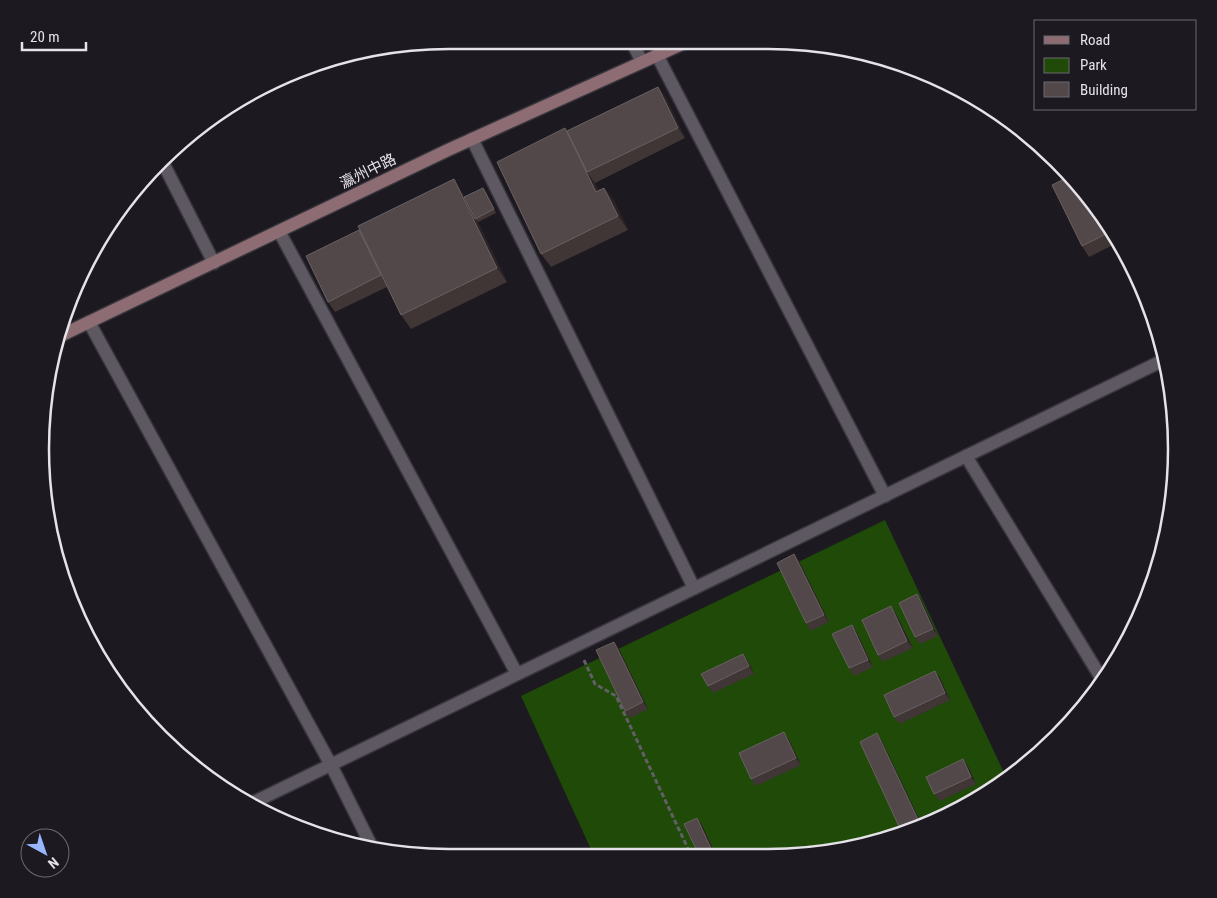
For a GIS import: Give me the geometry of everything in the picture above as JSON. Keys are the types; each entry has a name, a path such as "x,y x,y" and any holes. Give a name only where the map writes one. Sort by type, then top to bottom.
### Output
{"main road":[{"name":"瀛州中路","path":"66,333 472,139 671,49"}],"street":[{"path":"636,49 642,62"},
{"path":"657,55 885,496"},
{"path":"472,139 694,588"},
{"path":"165,167 214,263"},
{"path":"279,231 517,674"},
{"path":"89,322 331,765 369,842"},
{"path":"257,800 1159,363"},
{"path":"966,456 1099,674"}],"path":[{"path":"577,646 595,684 616,696 688,849"}],"green space":[{"path":"885,520 1004,772 968,796 921,819 872,836 846,842 820,846 768,849 591,849 521,696"}],"building":[{"path":"658,87 678,128 587,172 567,131"},
{"path":"565,128 596,192 604,188 618,216 541,254 497,162"},
{"path":"454,179 497,268 401,315 358,226"},
{"path":"1064,179 1086,205 1106,234 1082,246 1052,185"},
{"path":"483,188 494,209 475,219 464,197"},
{"path":"359,230 381,275 328,302 306,256"},
{"path":"794,554 824,615 806,623 777,563"},
{"path":"917,594 933,629 915,637 899,603"},
{"path":"891,606 907,641 878,655 862,620"},
{"path":"852,625 868,660 849,668 832,634"},
{"path":"614,642 643,702 625,711 596,650"},
{"path":"743,654 749,666 708,686 701,674"},
{"path":"935,671 945,693 894,717 884,695"},
{"path":"784,732 796,758 751,779 739,753"},
{"path":"877,733 918,820 899,827 860,742"},
{"path":"963,759 971,777 934,794 926,777"},
{"path":"697,818 711,849 696,849 684,824"}]}
